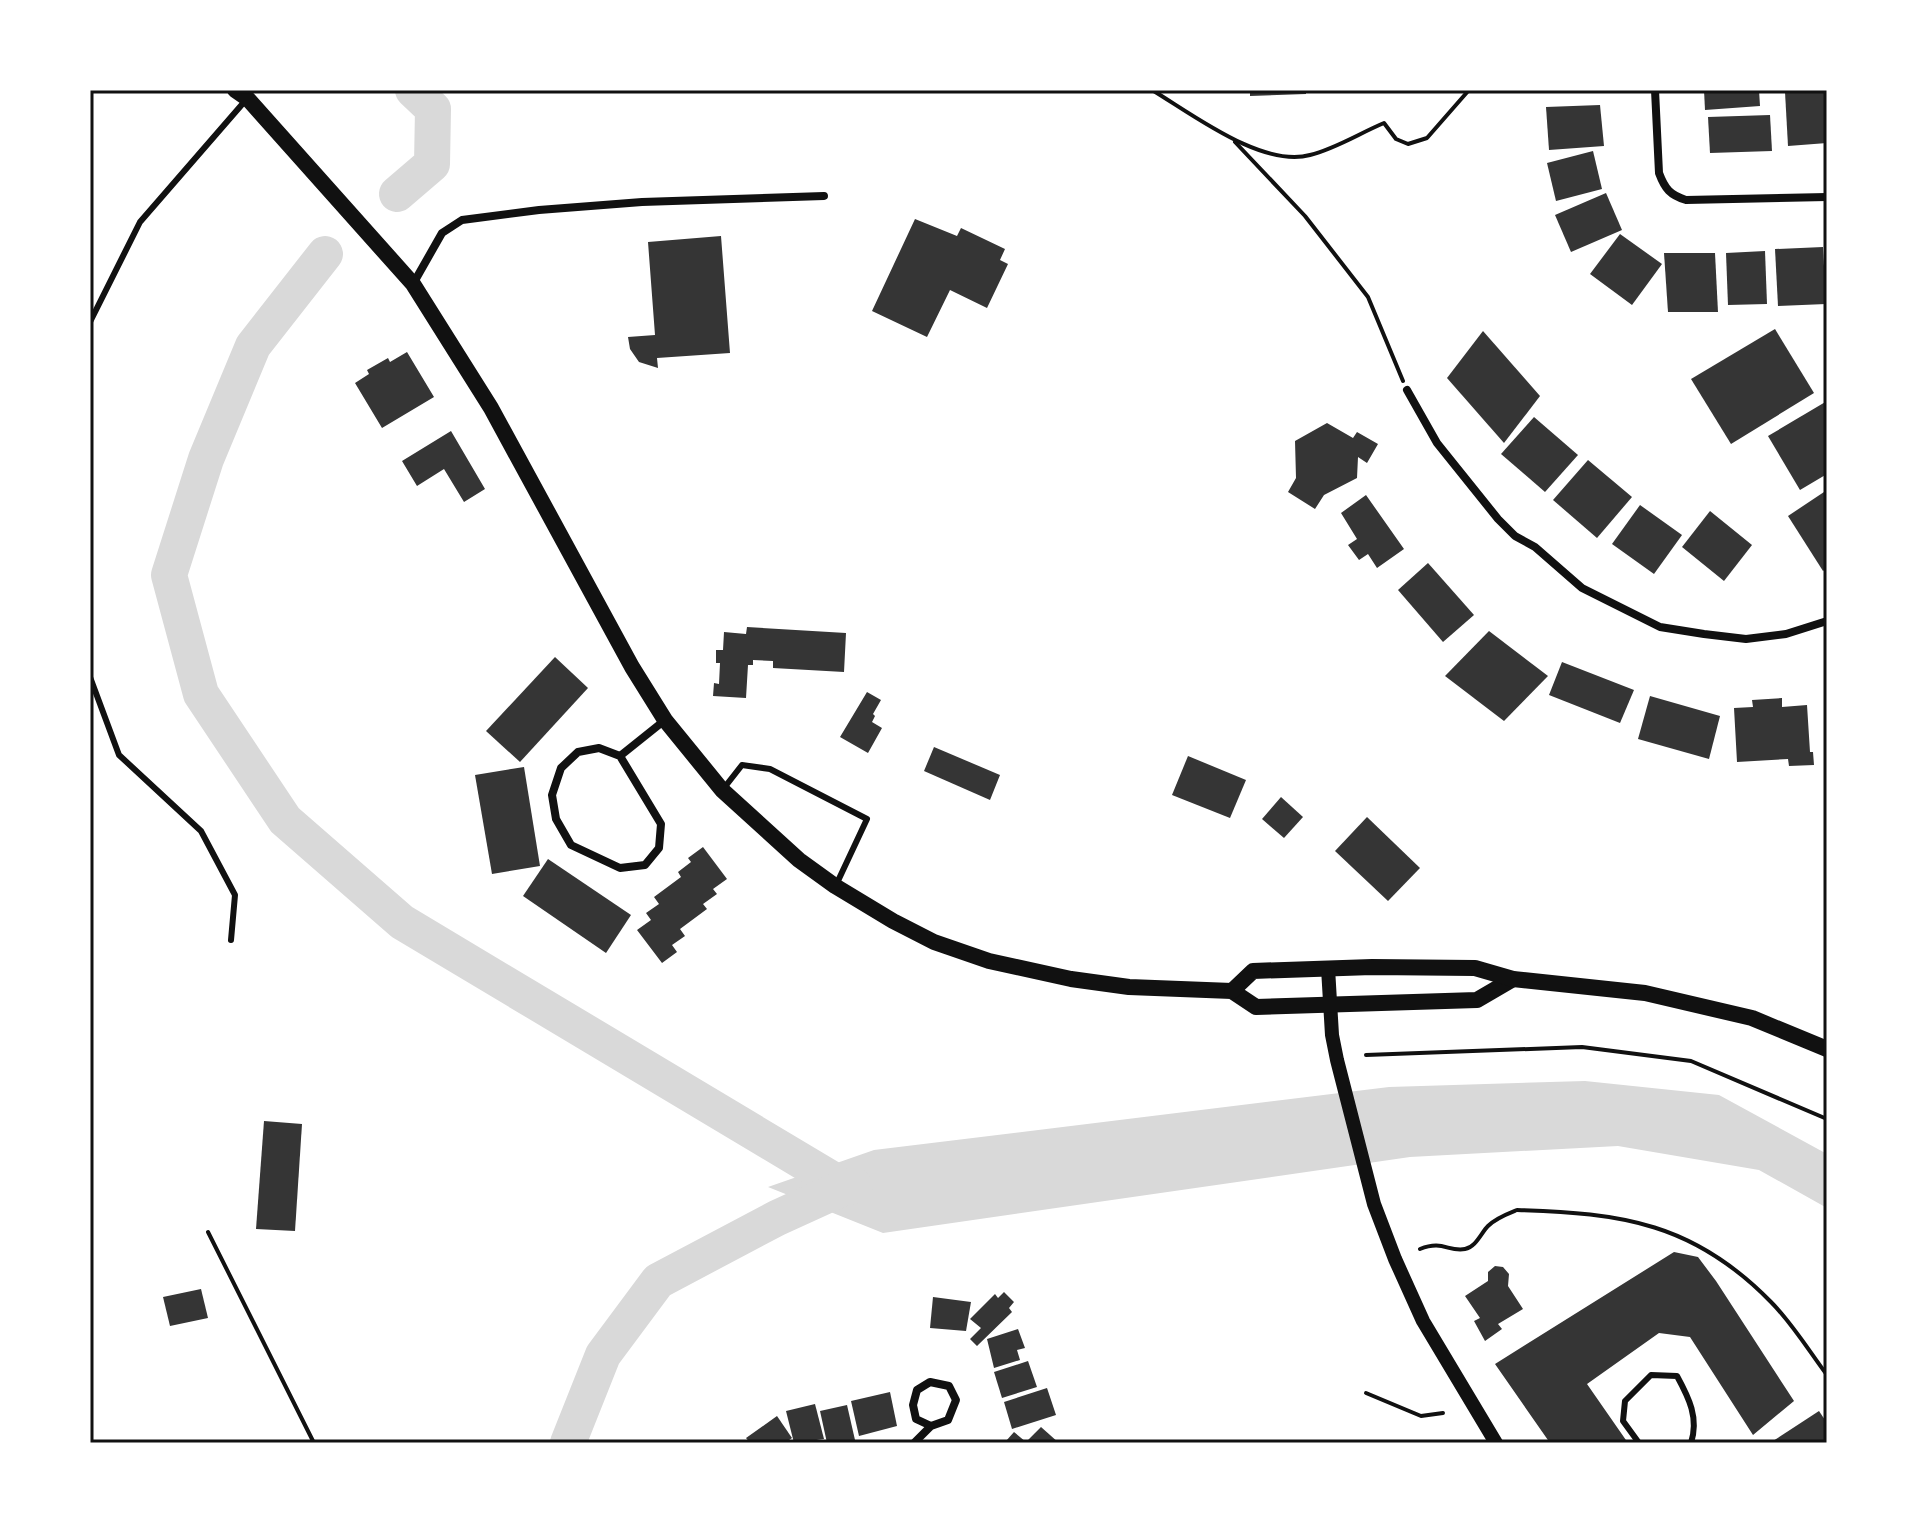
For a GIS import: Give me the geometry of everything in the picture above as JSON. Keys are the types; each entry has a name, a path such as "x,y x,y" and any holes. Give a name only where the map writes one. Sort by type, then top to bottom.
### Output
{"main road":[{"path":"241,94 413,284 491,408 632,667 665,720 722,790 799,860 835,886 934,942 989,961 1071,979 1129,987 1232,991 1256,1007 1477,1000 1513,979"},
{"path":"1232,991 1253,971 1475,968 1513,979 1645,993 1752,1018 1827,1049"}],"street":[{"path":"1655,90 1659,173 1672,195 1686,200 1827,197"},
{"path":"413,284 442,233 462,220 642,202 824,196"},
{"path":"1407,390 1437,443 1498,519 1582,588 1660,627 1704,634 1746,639 1786,634 1827,621"},
{"path":"620,756 665,720"},
{"path":"599,748 620,756 661,824 659,848 645,865 620,868 571,845 556,819 552,795 561,768 578,752 599,748"},
{"path":"1328,968 1337,1060 1374,1204 1423,1321 1496,1443"},
{"path":"914,1443 931,1426 948,1420 956,1400 949,1386 930,1382 917,1390 913,1405 916,1419 931,1426"}],"lane":[{"path":"90,322 140,222 241,94"},
{"path":"90,677 119,755 201,831 235,895 231,940"},
{"path":"722,790 742,765 770,769 867,819 835,886"},
{"path":"1639,1443 1623,1421 1625,1401 1651,1375 1677,1376 1692,1402 1694,1434 1691,1443"}],"path":[{"path":"1152,90 1234,140 1266,154 1308,156 1384,123 1396,139 1408,144 1427,138 1469,90"},
{"path":"1234,140 1305,216 1368,297 1407,390"},
{"path":"1366,1055 1582,1047 1691,1061 1827,1119"},
{"path":"1420,1249 1435,1243 1463,1250 1472,1246 1489,1225 1517,1210 1637,1220 1685,1237 1720,1257 1772,1302 1827,1375"},
{"path":"208,1232 314,1443"},
{"path":"1366,1393 1421,1416 1443,1413"}],"shaded area":[{"path":"1585,1081 1719,1095 1827,1154 1827,1208 1759,1170 1618,1146 1410,1157 883,1233 768,1187 874,1150 1389,1087"}],"building":[{"path":"1250,90 1306,90 1306,94 1250,96"},
{"path":"1704,90 1759,90 1760,106 1705,110"},
{"path":"1824,90 1827,143 1788,146 1785,92"},
{"path":"1600,105 1604,146 1549,150 1546,107"},
{"path":"1770,115 1772,151 1710,153 1708,117"},
{"path":"1593,151 1602,189 1556,201 1547,163"},
{"path":"1606,193 1622,230 1571,252 1555,215"},
{"path":"915,219 957,236 961,228 1005,249 1000,260 1008,264 987,308 950,290 927,337 872,311"},
{"path":"1620,234 1662,264 1632,305 1590,274"},
{"path":"721,236 730,353 657,358 658,368 639,362 630,349 628,337 655,335 648,242"},
{"path":"1823,247 1826,304 1778,306 1775,249"},
{"path":"1765,251 1767,304 1728,305 1726,253"},
{"path":"1664,253 1715,253 1718,312 1668,312"},
{"path":"1775,329 1814,393 1731,444 1691,379"},
{"path":"1483,331 1540,396 1504,443 1447,378"},
{"path":"407,352 434,397 382,428 355,383 369,374 367,370"},
{"path":"1827,401 1827,474 1800,490 1768,436"},
{"path":"1534,417 1578,455 1545,492 1501,454"},
{"path":"1327,423 1353,438 1357,432 1378,444 1367,463 1358,457 1357,478 1324,495 1315,509 1288,492 1296,478 1295,441"},
{"path":"451,431 485,489 464,502 444,469 417,486 402,461"},
{"path":"1588,460 1632,497 1597,538 1553,500"},
{"path":"1827,490 1827,568 1823,571 1788,516"},
{"path":"1366,495 1404,549 1377,568 1368,554 1359,560 1348,545 1357,539 1341,513"},
{"path":"1640,505 1682,535 1654,574 1612,544"},
{"path":"1710,511 1752,545 1724,581 1682,547"},
{"path":"1428,563 1474,615 1443,642 1398,590"},
{"path":"747,627 846,633 844,672 773,668 773,661 753,660 753,665 748,665 746,698 713,696 714,683 719,684 720,663 716,663 716,650 723,650 724,632 746,634"},
{"path":"1489,631 1548,676 1504,721 1445,676"},
{"path":"555,657 588,688 520,762 486,731"},
{"path":"1562,662 1634,690 1620,723 1549,695"},
{"path":"867,692 881,700 872,722 882,728 868,753 840,737"},
{"path":"1650,696 1720,716 1709,759 1638,739"},
{"path":"1782,698 1782,707 1807,705 1810,752 1813,752 1814,765 1789,766 1788,759 1737,762 1734,708 1753,707 1752,700"},
{"path":"934,747 1000,775 990,800 924,771"},
{"path":"1188,756 1246,780 1230,818 1172,795"},
{"path":"524,767 540,866 492,874 475,775"},
{"path":"1281,797 1303,817 1284,838 1262,819"},
{"path":"1367,817 1420,868 1388,901 1335,851"},
{"path":"703,847 727,879 713,889 717,894 703,904 707,909 680,929 685,936 672,945 677,952 662,963 637,930 651,920 646,913 659,904 654,897 681,877 678,872 691,862 688,858"},
{"path":"548,859 631,915 606,953 523,896"},
{"path":"264,1121 302,1124 295,1231 256,1229"},
{"path":"1674,1252 1698,1257 1794,1401 1753,1435 1690,1337 1659,1333 1587,1384 1628,1443 1550,1443 1495,1364"},
{"path":"1495,1266 1503,1267 1509,1274 1508,1286 1523,1309 1498,1324 1502,1329 1485,1341 1474,1321 1480,1318 1465,1296 1488,1281 1488,1272"},
{"path":"201,1289 208,1318 170,1326 163,1297"},
{"path":"1004,1292 1014,1302 1009,1308 1012,1312 977,1346 970,1339 981,1328 970,1319 995,1294 998,1298"},
{"path":"933,1297 971,1302 966,1331 930,1328"},
{"path":"1018,1329 1025,1348 1017,1350 1020,1360 994,1368 987,1339"},
{"path":"1028,1361 1037,1387 1002,1398 994,1372"},
{"path":"1047,1388 1056,1415 1012,1429 1004,1402"},
{"path":"890,1392 897,1426 859,1436 851,1401"},
{"path":"815,1404 824,1439 794,1443 786,1411"},
{"path":"847,1405 855,1440 827,1443 820,1411"},
{"path":"1819,1411 1827,1423 1827,1443 1770,1443"},
{"path":"777,1416 792,1438 785,1443 750,1443 746,1438"},
{"path":"1041,1427 1059,1443 1009,1443 1006,1441 1014,1432 1026,1442"}],"waterway":[{"path":"397,194 432,164 433,109 413,90"},
{"path":"325,254 253,346 206,459 169,575 201,694 285,820 402,922 845,1187"},
{"path":"568,1443 603,1355 658,1281 777,1218 845,1187 855,1186"}]}
